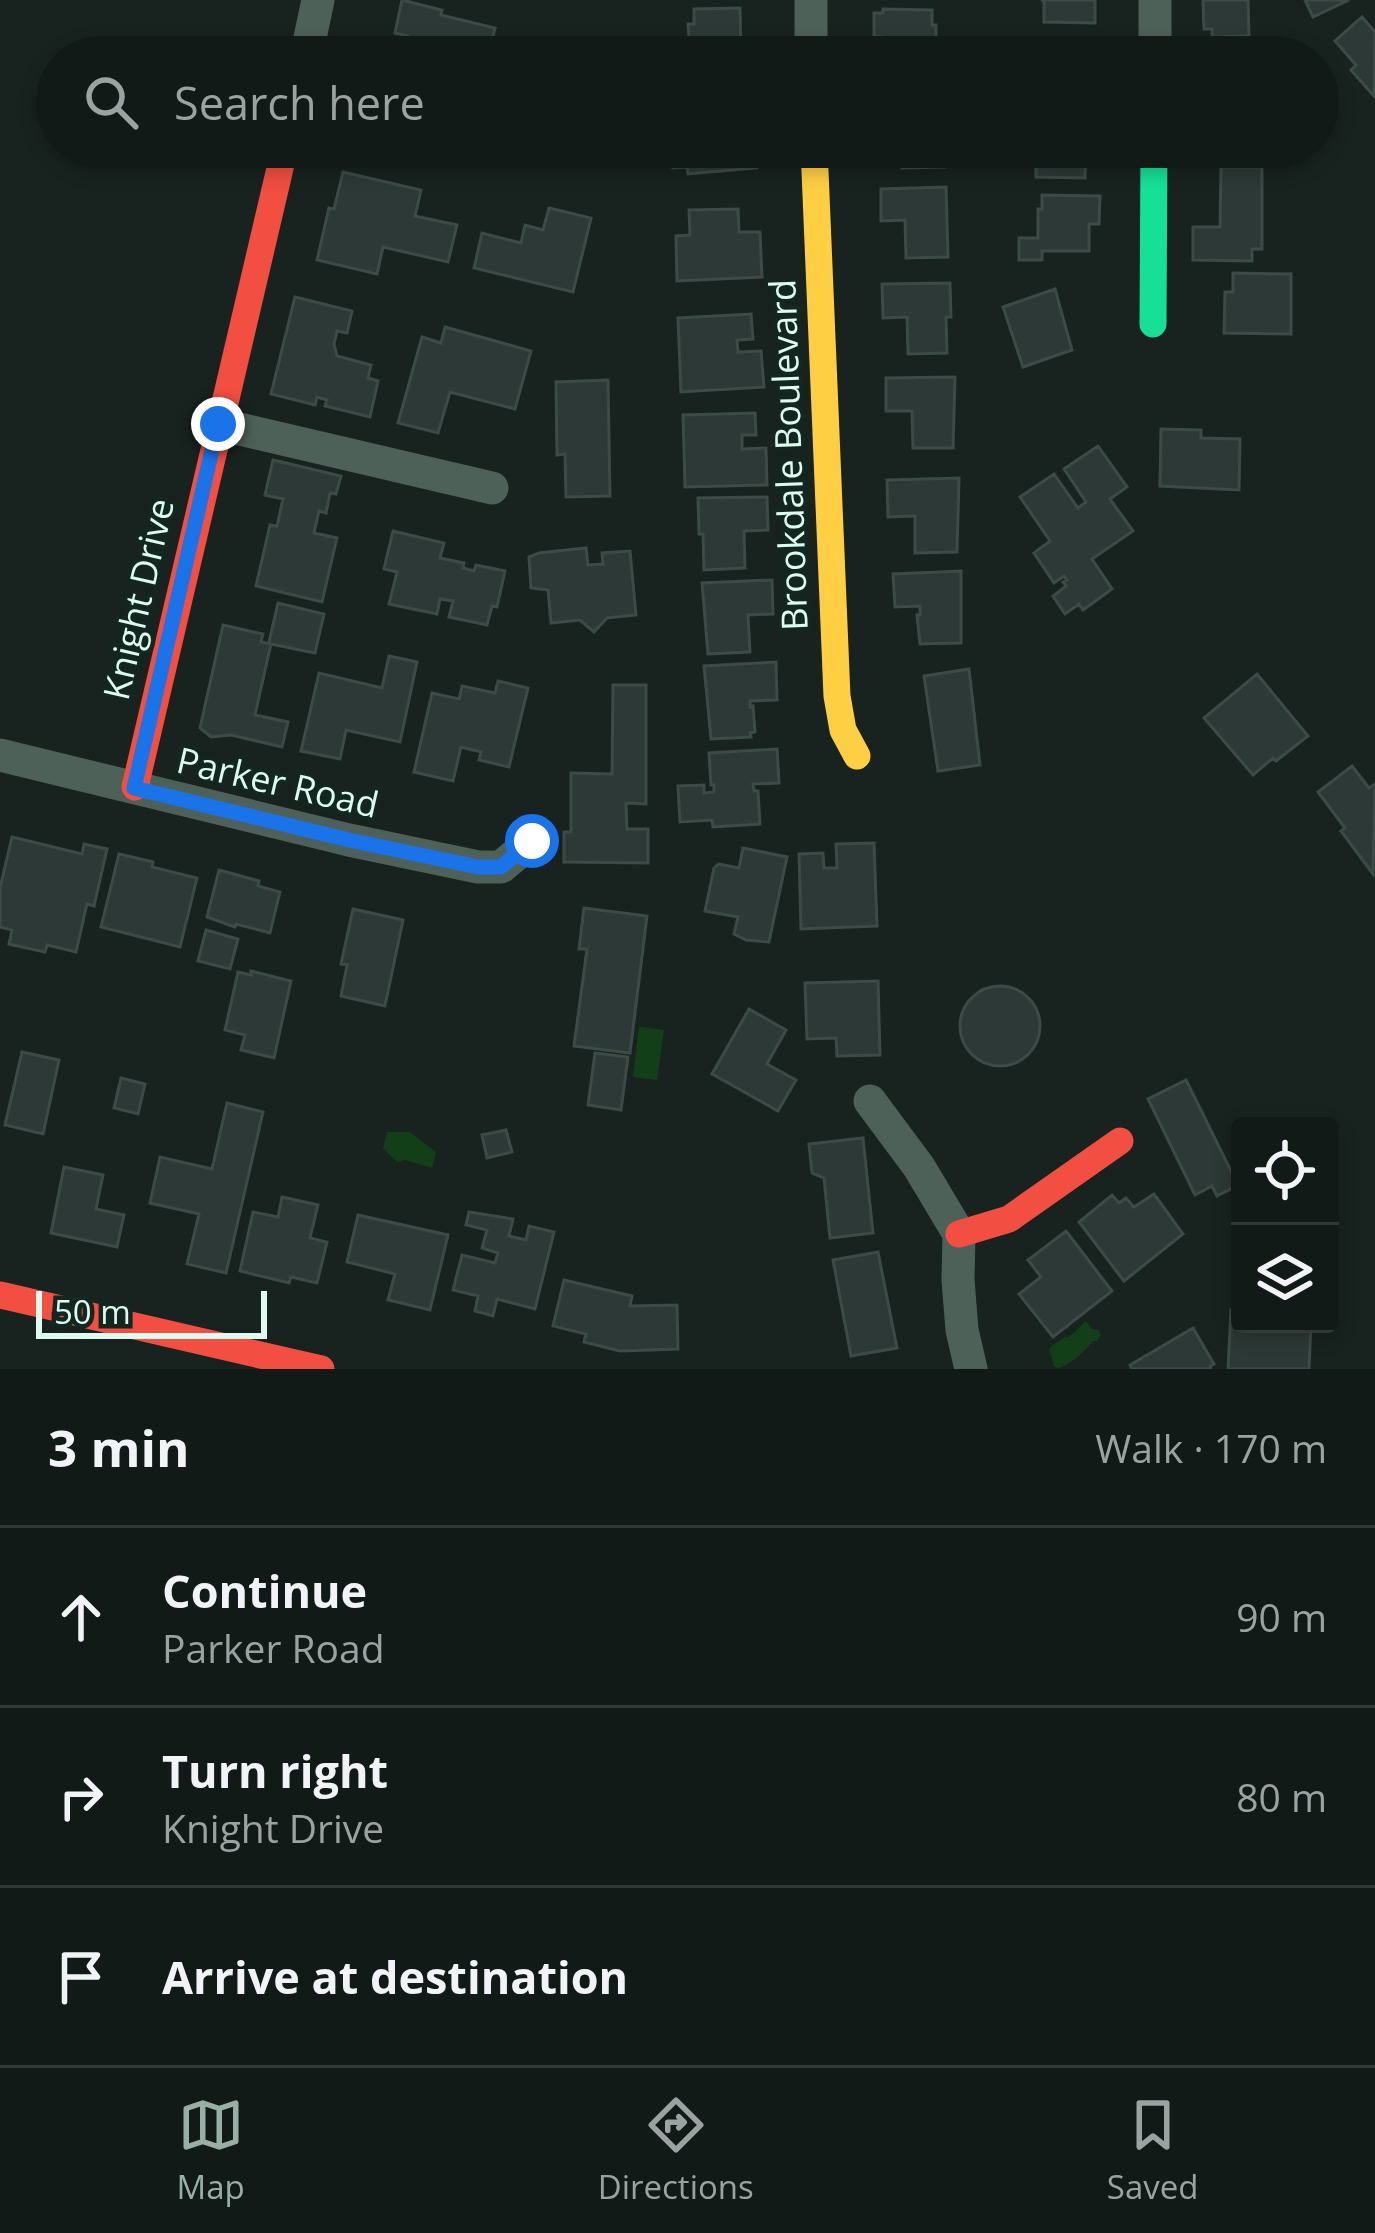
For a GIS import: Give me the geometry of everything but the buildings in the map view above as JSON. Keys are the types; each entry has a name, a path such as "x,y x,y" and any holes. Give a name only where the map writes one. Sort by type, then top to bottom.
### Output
{"street":[{"path":"310,36 318,0"},
{"path":"811,36 812,0"},
{"path":"1155,0 1155,36"},
{"name":"Knight Drive","path":"134,788 280,168"},
{"name":"Brookdale Boulevard","path":"815,168 837,696 843,730 857,756"},
{"path":"1154,168 1154,324"},
{"path":"218,424 492,488"},
{"name":"Parker Road","path":"0,755 478,867 501,867 532,841"},
{"path":"870,1101 919,1167 959,1234 962,1330 971,1369"},
{"path":"959,1234 1009,1220 1120,1142"},
{"path":"0,1295 321,1369"}],"shaded area":[{"path":"639,1027 664,1030 657,1080 633,1077"},
{"path":"387,1132 410,1132 436,1152 432,1168 397,1162 383,1148"},
{"path":"1086,1321 1099,1330 1097,1341 1068,1363 1054,1366 1049,1348"}],"traffic: fast":[{"path":"1153,324 1154,168"}],"traffic: slow":[{"path":"815,168 837,696 843,730 857,756"}],"traffic: jam":[{"path":"135,787 280,168"},
{"path":"959,1234 1009,1219 1120,1141"},
{"path":"0,1295 321,1369"}],"route":[{"path":"218,424 134,788 478,867 501,867 532,841"}]}
